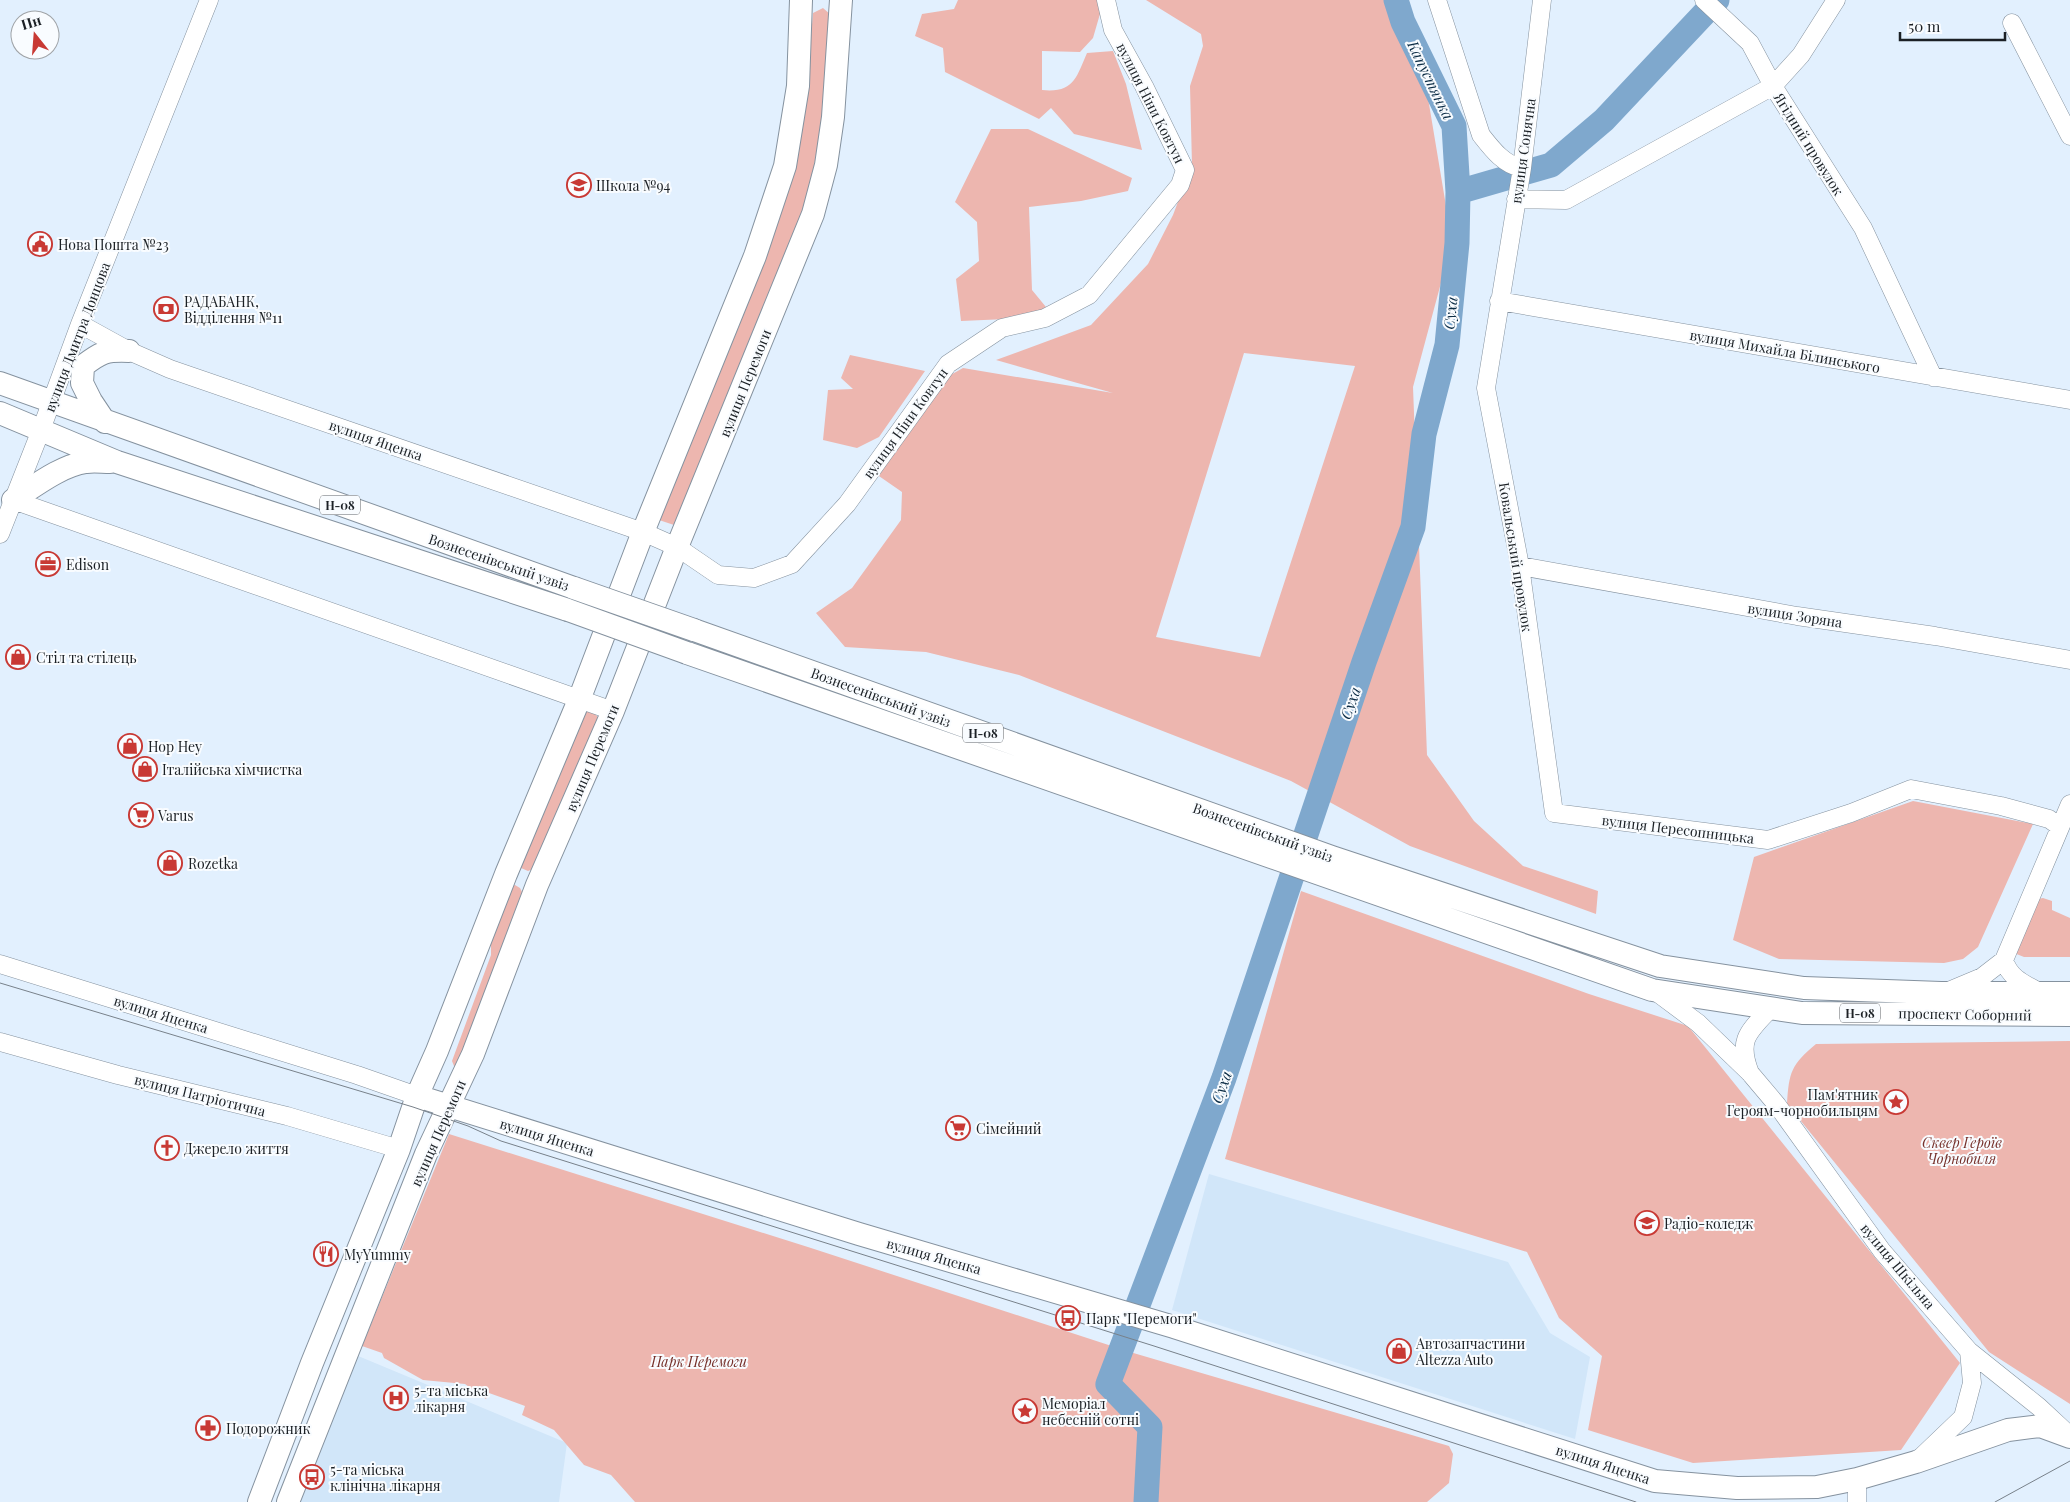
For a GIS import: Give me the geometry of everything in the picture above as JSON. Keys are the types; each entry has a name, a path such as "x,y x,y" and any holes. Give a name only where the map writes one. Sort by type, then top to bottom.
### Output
{"main road":[{"name":"вулиця Перемоги","path":"259,1502 316,1352 399,1149 417,1096 437,1051 506,874 580,700 642,532 756,256 785,166 798,86 801,0"},
{"name":"вулиця Перемоги","path":"288,1502 426,1154 473,1054 537,885 613,711 677,547 813,214 826,165 833,117 841,0"},
{"path":"105,422 90,401 82,383 83,366 98,354 109,350 129,351"},
{"name":"Н-08","path":"0,383 105,422"},
{"name":"Н-08","path":"0,413 117,462"},
{"name":"Вознесенівський узвіз","path":"105,422 694,630 1329,866 1652,990"},
{"path":"14,500 49,477 86,462 117,462"},
{"name":"Вознесенівський узвіз","path":"117,462 568,610 687,653 1268,844"},
{"name":"Вознесенівський узвіз","path":"1329,866 1660,966"},
{"path":"506,874 537,885"},
{"name":"проспект Соборний","path":"1660,966 1804,988 1941,993 2070,993"},
{"name":"проспект Соборний","path":"1652,990 1802,1013 2070,1015"},
{"name":"вулиця Яценка","path":"417,1096 859,1234 1174,1327 1655,1481 1737,1488 1778,1489 1817,1487 1857,1479 1916,1462 2008,1430 2040,1426 2070,1436"},
{"path":"316,1352 343,1363"}],"street":[{"name":"вулиця Дмитра Донцова","path":"0,534 42,430 80,324 210,0"},
{"name":"вулиця Ніни Ковтун","path":"677,547 718,575 754,578 792,564 847,504 948,364 1002,328 1045,318 1089,296 1180,185 1185,170 1144,86 1113,30 1106,0"},
{"path":"1437,0 1481,134 1492,149 1513,166 1522,168"},
{"name":"вулиця Сонячна","path":"1499,301 1522,168 1542,0"},
{"path":"1705,1 1750,43 1773,86 1801,55 1836,0"},
{"path":"2012,23 2070,136"},
{"name":"Ягідний провулок","path":"1517,194 1566,200 1773,86 1863,228 1933,377"},
{"name":"вулиця Михайла Білинського","path":"1499,301 2070,400"},
{"name":"Ковальський провулок","path":"1499,301 1486,388 1520,566 1554,813"},
{"name":"вулиця Яценка","path":"80,324 129,351 180,372 642,532 677,547"},
{"path":"80,324 83,366"},
{"path":"14,500 613,711"},
{"name":"вулиця Зоряна","path":"1520,566 1797,616 1936,636 2070,660"},
{"name":"вулиця Пересопницька","path":"1554,813 1768,840 1851,813 1911,789 2001,806 2049,819 2060,826"},
{"path":"1941,993 1982,977 2004,960 2070,804"},
{"path":"2004,960 2010,974 2020,982 2041,993"},
{"name":"вулиця Яценка","path":"0,964 347,1072 417,1096"},
{"name":"вулиця Шкільна","path":"1652,990 1698,1023 1750,1073 1777,1105 1882,1251 1969,1351 2039,1406 2070,1436"},
{"name":"вулиця Шкільна","path":"1750,1073 1744,1056 1746,1040 1754,1026 1771,1008"},
{"name":"вулиця Патріотична","path":"0,1042 118,1075 287,1116 399,1149"},
{"path":"1916,1462 1963,1417 1972,1383 1969,1351"},
{"path":"1857,1479 1857,1502"}],"shaded area":[{"path":"1209,1174 1508,1262 1550,1333 1590,1357 1575,1439 1172,1310"},
{"name":"5-та міська лікарня","path":"351,1353 567,1443 559,1502 290,1502"}],"green space":[{"path":"958,0 1100,0 1102,7 1093,38 1080,52 1042,51 1042,90 1061,89 1072,82 1080,70 1087,53 1113,51 1126,84 1142,150 1074,134 1051,108 1039,119 945,72 943,48 915,36 922,14 954,9"},
{"path":"1146,0 1386,0 1428,98 1452,242 1413,387 1427,755 1474,821 1523,866 1598,891 1596,914 1410,846 1291,781 1019,675 926,652 845,647 816,613 852,588 901,520 902,492 876,474 947,377 963,368 1113,393 996,360 1091,325 1148,264 1173,215 1192,165 1190,86 1203,46 1201,34","holes":["1244,353 1355,366 1260,657 1156,637"]},
{"path":"823,8 831,15 826,95 812,178 793,241 677,526 659,520 739,326 777,225 795,158 806,93 813,13"},
{"path":"991,129 1028,129 1132,178 1128,191 1081,201 1029,207 1032,290 1046,307 1028,318 961,321 956,279 979,261 977,222 955,202"},
{"path":"850,355 925,371 879,437 857,448 823,440 828,390 853,389 841,378"},
{"path":"589,710 598,717 597,727 536,868 528,871 521,868 519,860 584,712"},
{"path":"1913,801 2033,824 1978,947 1963,959 1944,963 1779,959 1733,940 1754,857"},
{"path":"515,885 522,892 457,1067 454,1066 452,1061 491,955 491,925 509,886"},
{"path":"1301,891 1589,994 1688,1026 1960,1363 1901,1450 1693,1463 1588,1430 1602,1356 1559,1318 1527,1252 1225,1159"},
{"path":"2043,898 2052,901 2052,910 2070,918 2070,957 2024,957 2014,953 2038,899"},
{"name":"Сквер Героїв Чорнобиля","path":"2070,1041 2070,1404 1989,1352 1787,1104 1790,1076 1796,1064 1816,1044"},
{"name":"Парк Перемоги","path":"449,1134 811,1248 1130,1352 1449,1446 1453,1454 1449,1483 1427,1502 635,1502 611,1475 584,1465 554,1430 522,1415 525,1406 489,1393 486,1399 465,1384 423,1380 384,1358 382,1353 362,1346"}],"waterway":[{"name":"Капустянка","path":"1396,0 1403,22 1454,126 1458,192"},
{"name":"Суха","path":"1146,1502 1150,1427 1108,1384 1224,1078 1364,662 1413,527 1424,434 1447,345 1457,243 1458,192 1551,165 1604,120 1717,0"}],"tram line":[{"path":"0,983 413,1107 468,1126 501,1141 1154,1346 1636,1502"},
{"path":"1995,1502 2070,1461"}],"place":[{"name":"Школа №94","path":"579,185"},
{"name":"Нова Пошта №23","path":"40,244"},
{"name":"РАДАБАНК, Відділення №11","path":"166,309"},
{"name":"Edison","path":"48,564"},
{"name":"Стіл та стілець","path":"18,657"},
{"name":"Hop Hey","path":"130,746"},
{"name":"Італійська хімчистка","path":"145,769"},
{"name":"Varus","path":"141,815"},
{"name":"Rozetka","path":"170,863"},
{"name":"Пам'ятник Героям-чорнобильцям","path":"1896,1102"},
{"name":"Сімейний","path":"958,1128"},
{"name":"Джерело життя","path":"167,1148"},
{"name":"Радіо-коледж","path":"1647,1223"},
{"name":"MyYummy","path":"326,1254"},
{"name":"Парк \"Перемоги\"","path":"1068,1318"},
{"name":"Автозапчастини Altezza Auto","path":"1399,1351"},
{"name":"5-та міська лікарня","path":"396,1398"},
{"name":"Меморіал небесній сотні","path":"1025,1411"},
{"name":"Подорожник","path":"208,1428"},
{"name":"5-та міська клінічна лікарня","path":"312,1477"}]}
